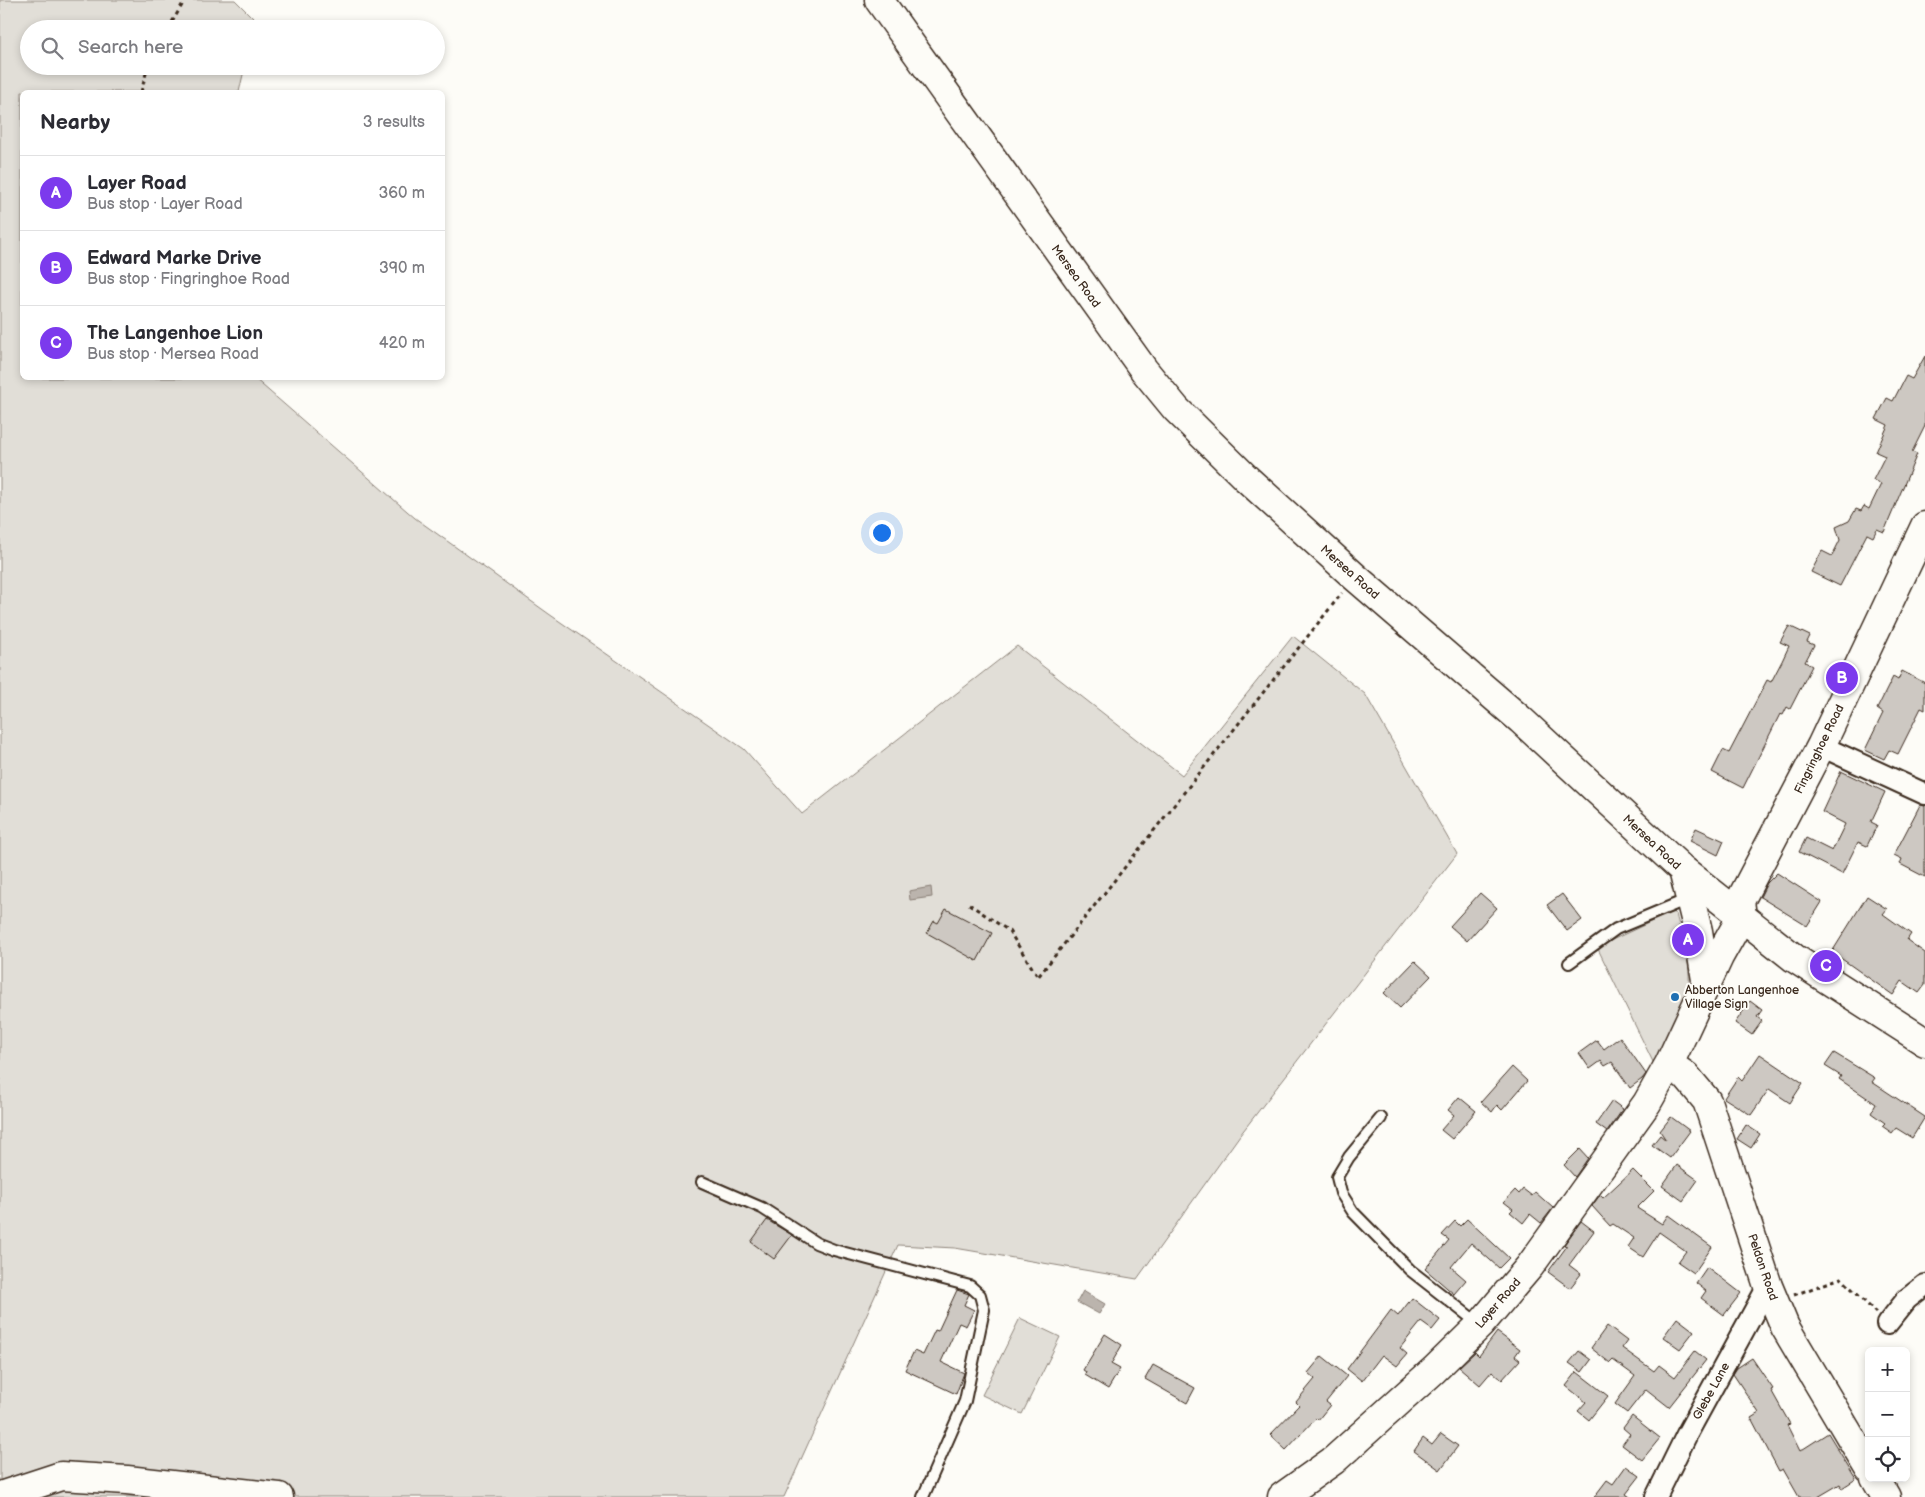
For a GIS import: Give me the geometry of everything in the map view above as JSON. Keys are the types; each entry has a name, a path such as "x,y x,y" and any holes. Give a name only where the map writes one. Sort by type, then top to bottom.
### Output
{"street":[{"name":"Mersea Road","path":"879,0 1144,370 1176,409 1355,577 1521,720 1683,870 1794,958 1925,1042"},
{"name":"Fingringhoe Road","path":"1742,916 1740,901 1821,746 1925,526"},
{"path":"1821,746 1925,794"},
{"path":"1683,870 1698,931 1707,986"},
{"name":"Layer Road","path":"1282,1497 1334,1460 1434,1370 1480,1325 1530,1266 1648,1103 1707,986 1719,957 1742,916"},
{"name":"Peldon Road","path":"1669,1064 1686,1076 1707,1101 1772,1294 1786,1328 1865,1461"},
{"path":"1887,1324 1908,1299 1925,1285"},
{"name":"Glebe Lane","path":"1656,1497 1687,1434 1772,1294"},
{"path":"0,1496 60,1476 127,1480 279,1497"},
{"path":"1877,1482 1886,1497"}],"lane":[{"path":"1569,964 1616,929 1690,899"},
{"path":"1381,1118 1349,1157 1337,1176 1340,1193 1353,1212 1410,1270 1480,1325"},
{"path":"702,1182 762,1208 816,1243 834,1250 970,1286 980,1295 984,1310 965,1401 923,1497"}],"path":[{"path":"173,20 184,0"},
{"path":"142,90 146,75"},
{"path":"968,904 1009,931 1038,977 1355,577"},
{"path":"1772,1294 1841,1278 1887,1324"}],"shaded area":[{"path":"0,0 235,0 255,20 20,20 20,75 243,75 239,90 20,90 20,380 256,380 415,518 549,614 744,749 802,814 1017,646 1182,775 1293,636 1365,694 1457,854 1240,1135 1137,1279 955,1248 898,1245 784,1497 0,1497"},
{"path":"931,887 932,897 910,900 909,891"},
{"path":"1672,912 1676,914 1686,954 1689,985 1680,1013 1655,1066 1597,947"},
{"path":"1083,1291 1105,1304 1099,1314 1077,1302"},
{"path":"1020,1318 1060,1337 1022,1414 982,1395"}],"building":[{"path":"1925,356 1925,426 1912,452 1917,454 1884,532 1877,529 1873,537 1867,534 1840,586 1811,572 1822,551 1832,556 1840,540 1836,527 1849,521 1856,509 1861,511 1864,506 1869,509 1881,484 1873,480 1885,456 1876,452 1888,425 1876,419 1887,398 1893,401 1906,376 1912,379"},
{"path":"1789,626 1810,636 1807,642 1814,645 1805,662 1812,666 1790,709 1787,707 1783,715 1780,714 1743,788 1712,772 1723,750 1729,753 1767,680 1771,682 1789,646 1780,642"},
{"path":"1902,671 1925,683 1925,710 1921,708 1898,754 1889,750 1884,759 1865,750 1883,713 1877,709 1893,677 1898,680"},
{"path":"1841,771 1885,792 1871,822 1877,825 1867,846 1858,842 1842,874 1799,852 1806,838 1832,851 1845,824 1822,812"},
{"path":"1920,805 1925,806 1925,877 1900,864 1902,859 1894,855"},
{"path":"1696,828 1724,841 1718,855 1690,841"},
{"path":"1777,873 1822,902 1807,926 1760,897 1767,883"},
{"path":"1480,893 1497,908 1467,941 1450,926"},
{"path":"1562,894 1582,920 1567,931 1547,905"},
{"path":"1867,896 1887,909 1883,914 1911,934 1907,940 1925,953 1925,985 1919,993 1902,981 1893,995 1832,952"},
{"path":"946,909 992,933 977,961 927,933 934,921 938,923"},
{"path":"1415,961 1431,976 1400,1008 1384,993"},
{"path":"1750,1001 1762,1010 1757,1017 1762,1021 1752,1035 1735,1023"},
{"path":"1620,1037 1646,1074 1630,1088 1612,1062 1605,1066 1601,1061 1590,1069 1579,1053 1597,1040 1604,1049"},
{"path":"1834,1053 1875,1078 1872,1082 1925,1117 1912,1138 1896,1128 1892,1133 1882,1126 1885,1123 1871,1113 1876,1104 1839,1079 1841,1076 1825,1066"},
{"path":"1760,1054 1803,1083 1790,1103 1769,1089 1751,1115 1724,1098 1738,1077 1742,1081"},
{"path":"1512,1067 1527,1081 1502,1110 1497,1105 1492,1112 1481,1102"},
{"path":"1459,1097 1476,1111 1452,1139 1441,1130 1454,1115 1448,1110"},
{"path":"1612,1101 1623,1109 1607,1132 1596,1124"},
{"path":"1671,1117 1690,1131 1670,1158 1652,1145 1660,1135 1666,1140 1660,1131"},
{"path":"1746,1125 1760,1134 1751,1148 1737,1139"},
{"path":"1580,1149 1588,1158 1575,1177 1564,1165"},
{"path":"1677,1165 1698,1180 1683,1201 1662,1186"},
{"path":"1633,1170 1654,1191 1637,1208 1662,1224 1668,1215 1712,1247 1694,1273 1678,1262 1686,1251 1659,1232 1643,1257 1628,1247 1634,1238 1613,1224 1610,1226 1592,1206 1600,1195 1603,1198"},
{"path":"1523,1189 1532,1196 1535,1192 1553,1208 1541,1223 1530,1214 1523,1223 1510,1212 1513,1209 1504,1202 1515,1190 1519,1194"},
{"path":"1467,1219 1509,1258 1499,1268 1471,1243 1451,1267 1466,1280 1454,1294 1425,1269 1449,1240 1442,1235 1455,1221 1460,1226"},
{"path":"767,1220 792,1235 774,1259 751,1242"},
{"path":"1581,1221 1594,1231 1569,1265 1581,1274 1570,1288 1548,1272 1567,1246 1564,1245"},
{"path":"1707,1267 1741,1293 1724,1315 1701,1298 1706,1291 1696,1283"},
{"path":"957,1290 969,1294 964,1305 974,1310 966,1326 959,1323 941,1362 964,1373 956,1394 905,1370 914,1351 923,1355 935,1330 938,1331"},
{"path":"1412,1298 1440,1320 1432,1330 1421,1322 1400,1348 1407,1354 1397,1366 1382,1355 1362,1381 1347,1369 1391,1310 1398,1316"},
{"path":"1677,1318 1694,1331 1680,1349 1663,1337"},
{"path":"1607,1326 1627,1341 1622,1348 1654,1371 1659,1365 1675,1377 1695,1351 1706,1360 1669,1407 1646,1389 1627,1413 1615,1404 1635,1376 1613,1360 1610,1363 1591,1348"},
{"path":"1497,1332 1520,1349 1515,1356 1520,1360 1502,1380 1492,1371 1480,1385 1459,1367 1475,1352 1479,1356"},
{"path":"1105,1334 1122,1345 1111,1364 1120,1369 1108,1389 1085,1375 1086,1372 1083,1370"},
{"path":"1579,1351 1591,1360 1582,1372 1569,1363"},
{"path":"1322,1356 1347,1376 1326,1402 1330,1405 1318,1420 1316,1418 1286,1450 1270,1435 1299,1405 1296,1402 1315,1379 1308,1373"},
{"path":"1752,1358 1773,1389 1771,1390 1790,1424 1787,1425 1800,1451 1828,1433 1856,1479 1842,1488 1840,1484 1818,1497 1799,1497 1783,1469 1779,1471 1751,1418 1759,1413 1733,1374 1737,1368"},
{"path":"1153,1365 1195,1388 1187,1403 1145,1379"},
{"path":"1577,1372 1608,1396 1589,1420 1578,1411 1586,1402 1566,1386"},
{"path":"1632,1416 1660,1438 1642,1460 1622,1445 1630,1434 1623,1428"},
{"path":"1441,1434 1458,1446 1440,1470 1414,1451 1423,1438 1432,1445"},
{"path":"1626,1466 1640,1476 1626,1494 1630,1497 1594,1497 1607,1480 1613,1484"}],"place":[{"name":"Edward Marke Drive","path":"1842,678"},
{"name":"Layer Road","path":"1688,940"},
{"name":"The Langenhoe Lion","path":"1826,966"},
{"name":"Abberton Langenhoe Village Sign","path":"1675,997"}]}
